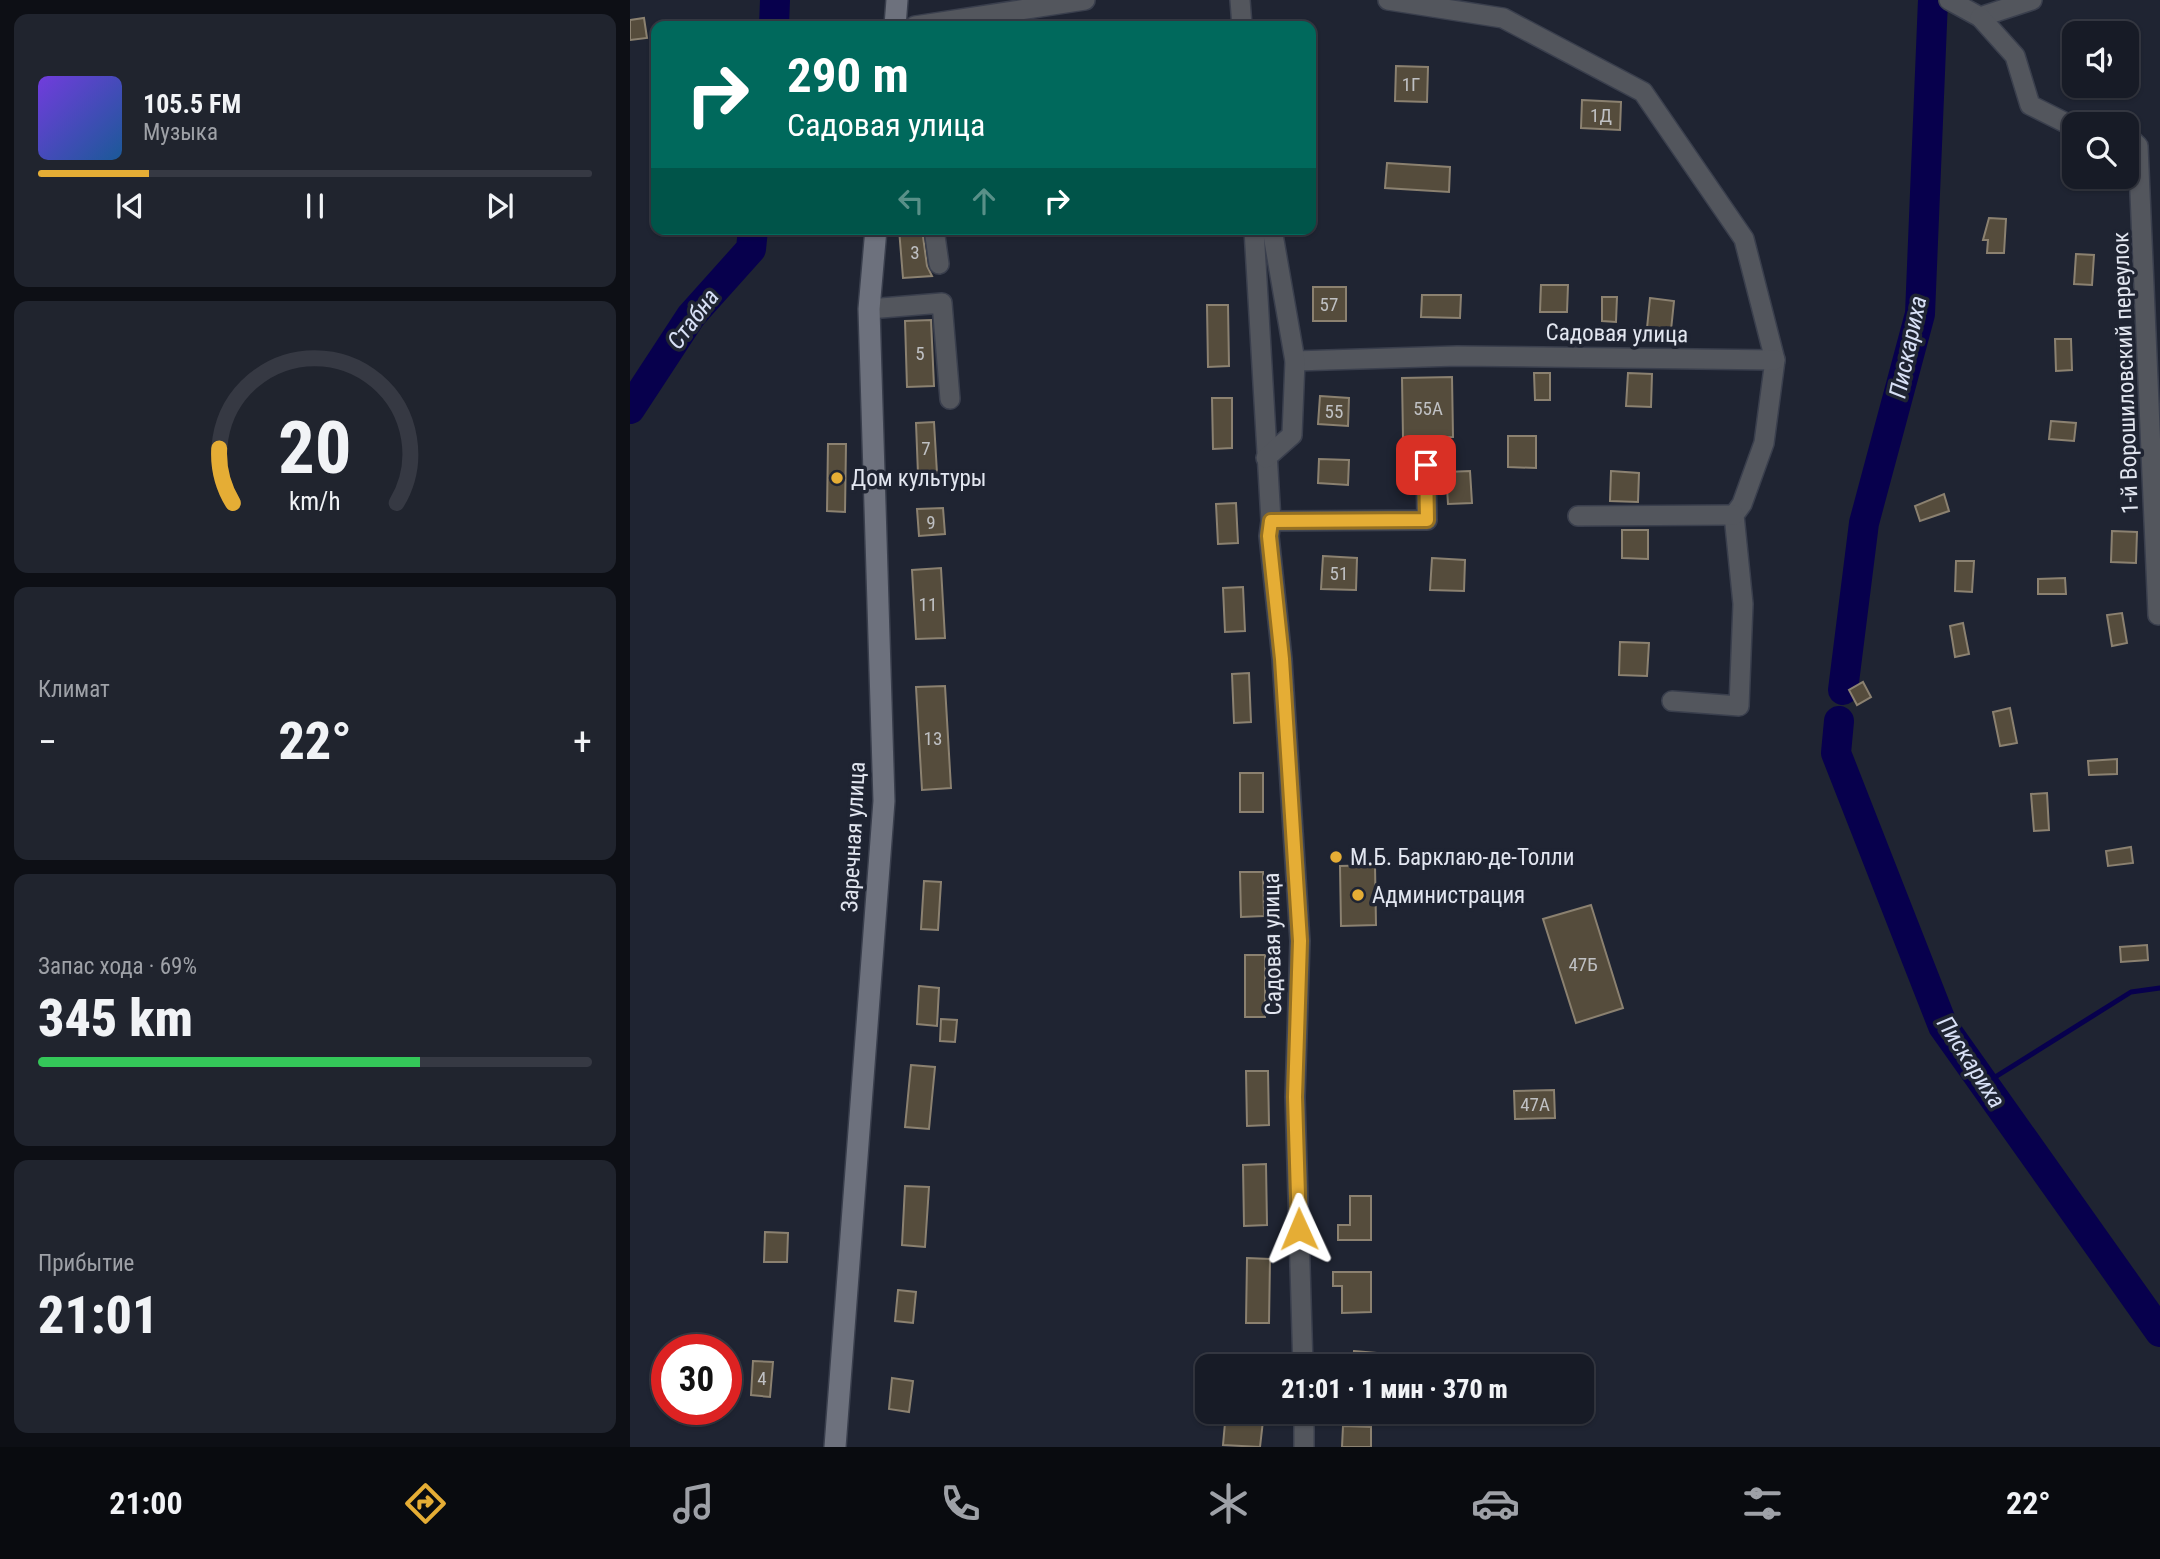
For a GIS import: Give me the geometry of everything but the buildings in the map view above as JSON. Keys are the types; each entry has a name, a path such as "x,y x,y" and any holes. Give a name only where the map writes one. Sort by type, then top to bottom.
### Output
{"street":[{"path":"895,21 897,0"},
{"path":"948,21 1085,0"},
{"path":"1240,0 1242,21"},
{"path":"1388,0 1503,18 1643,92 1744,239 1775,360 1764,443 1742,504 1734,515 1743,604 1739,706 1672,701"},
{"path":"1950,0 1980,17 2015,56 2030,105 2062,121"},
{"path":"1980,17 2032,0"},
{"name":"1-й Ворошиловский переулок","path":"2139,169 2158,615"},
{"name":"Заречная улица","path":"835,1447 884,800 869,309 875,235"},
{"path":"935,235 939,264"},
{"name":"Садовая улица","path":"1254,235 1271,521 1269,536 1282,659 1300,941 1295,1097 1303,1354"},
{"path":"1266,458 1293,435 1295,361 1273,235"},
{"path":"869,309 942,303 950,399"},
{"name":"Садовая улица","path":"1295,361 1457,356 1775,360"},
{"path":"1271,521 1427,520 1426,465"},
{"path":"1578,516 1734,515"},
{"path":"1304,1424 1304,1447"}],"waterway":[{"name":"Стабна","path":"774,21 775,0"},
{"name":"Пискариха","path":"1843,690 1864,523 1920,314 1933,0"},
{"name":"Стабна","path":"630,409 691,316 751,249 752,235"},
{"name":"Пискариха","path":"1839,721 1836,753 1943,1026 2160,1332"},
{"path":"1984,1084 2131,992 2160,988"}],"place":[{"name":"Дом культуры","path":"837,478"},
{"name":"М.Б. Барклаю-де-Толли","path":"1336,857"},
{"name":"Администрация","path":"1358,895"}],"route":[{"path":"1299,1229 1295,1097 1300,941 1282,659 1269,536 1271,521 1427,520 1426,465"}]}
